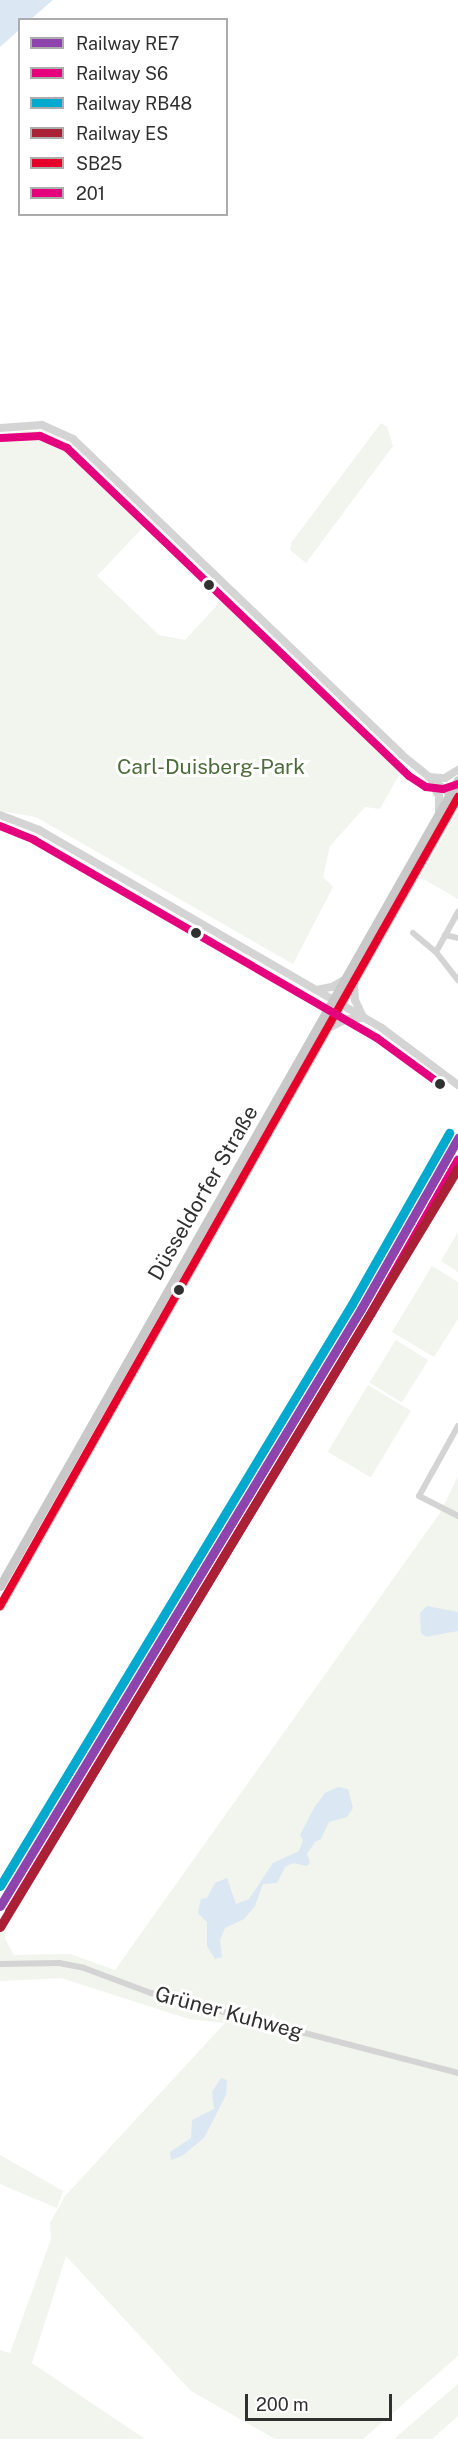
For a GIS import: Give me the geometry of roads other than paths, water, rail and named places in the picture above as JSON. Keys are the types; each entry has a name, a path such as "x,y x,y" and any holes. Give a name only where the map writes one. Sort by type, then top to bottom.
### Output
{"main road":[{"path":"456,797 458,780"},
{"name":"Düsseldorfer Straße","path":"351,981 437,818 456,797"},
{"name":"Düsseldorfer Straße","path":"0,1606 65,1482 338,1003 394,910 456,797"},
{"name":"Düsseldorfer Straße","path":"192,1257 330,1027 338,1003"},
{"name":"Düsseldorfer Straße","path":"0,1586 65,1482"}],"street":[{"path":"0,428 42,425 73,439 428,777 456,797"},
{"path":"428,777 445,778 458,770"},
{"path":"428,777 439,796 437,818"},
{"path":"0,815 39,830 364,1018 458,1084"},
{"path":"436,952 458,912"},
{"path":"412,933 436,952 458,981"},
{"path":"445,934 458,938"},
{"path":"314,990 351,981 355,1000 364,1018"},
{"path":"330,1027 347,1019 364,1018"},
{"path":"458,1426 419,1496 458,1516"},
{"name":"Grüner Kuhweg","path":"0,1964 59,1963 84,1968 151,1993 458,2073"}],"rail line":[{"name":"RB48","path":"0,1886 352,1304 449,1133"},
{"name":"RE7","path":"0,1906 361,1309 458,1138"},
{"name":"S6","path":"9,1911 370,1314 458,1159"},
{"name":"ES","path":"0,1927 458,1168"}],"park label":[{"name":"Carl-Duisberg-Park","path":"211,767"}]}
